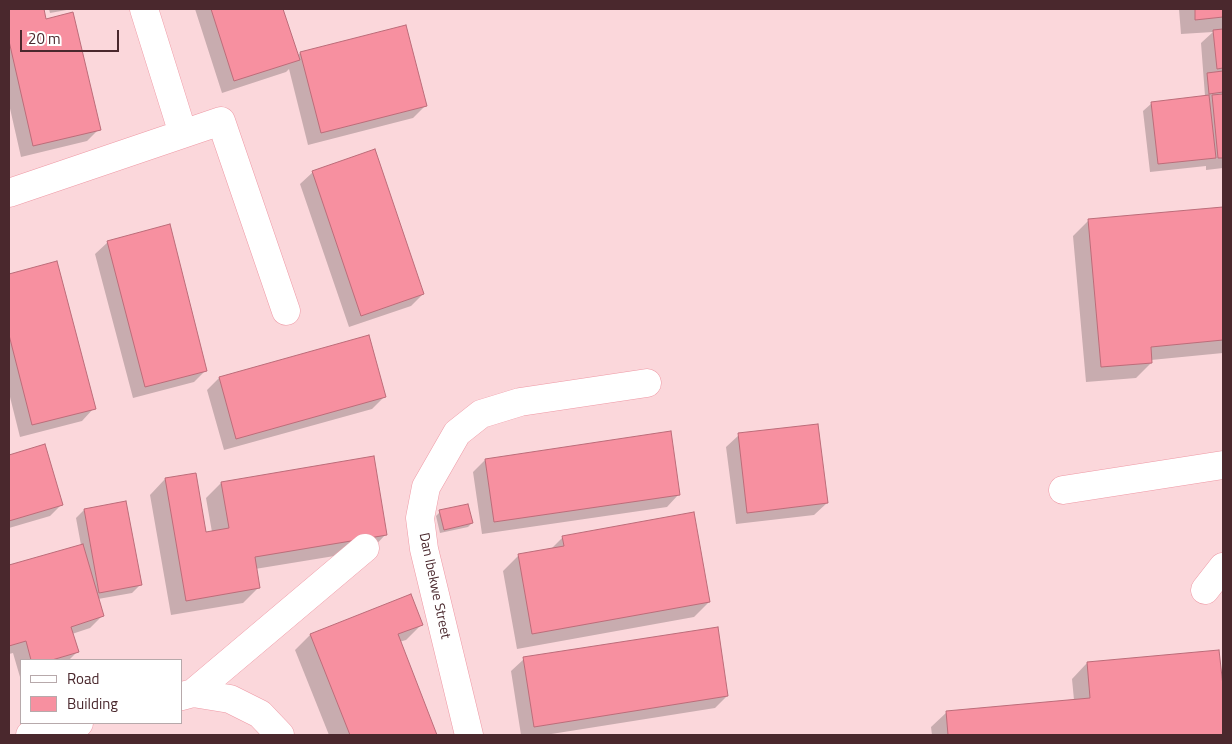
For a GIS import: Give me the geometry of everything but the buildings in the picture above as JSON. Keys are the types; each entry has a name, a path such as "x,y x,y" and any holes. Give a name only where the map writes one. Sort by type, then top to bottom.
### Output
{"street":[{"path":"144,9 183,134"},
{"path":"9,193 221,122 286,311"},
{"name":"Dan Ibekwe Street","path":"469,735 424,549 420,518 426,486 457,433 481,414 520,402 647,383"},
{"path":"1063,490 1223,465"},
{"path":"187,695 365,548"},
{"path":"1205,590 1223,567"},
{"path":"187,695 230,699 260,714 280,735"},
{"path":"30,735 75,724"}]}
